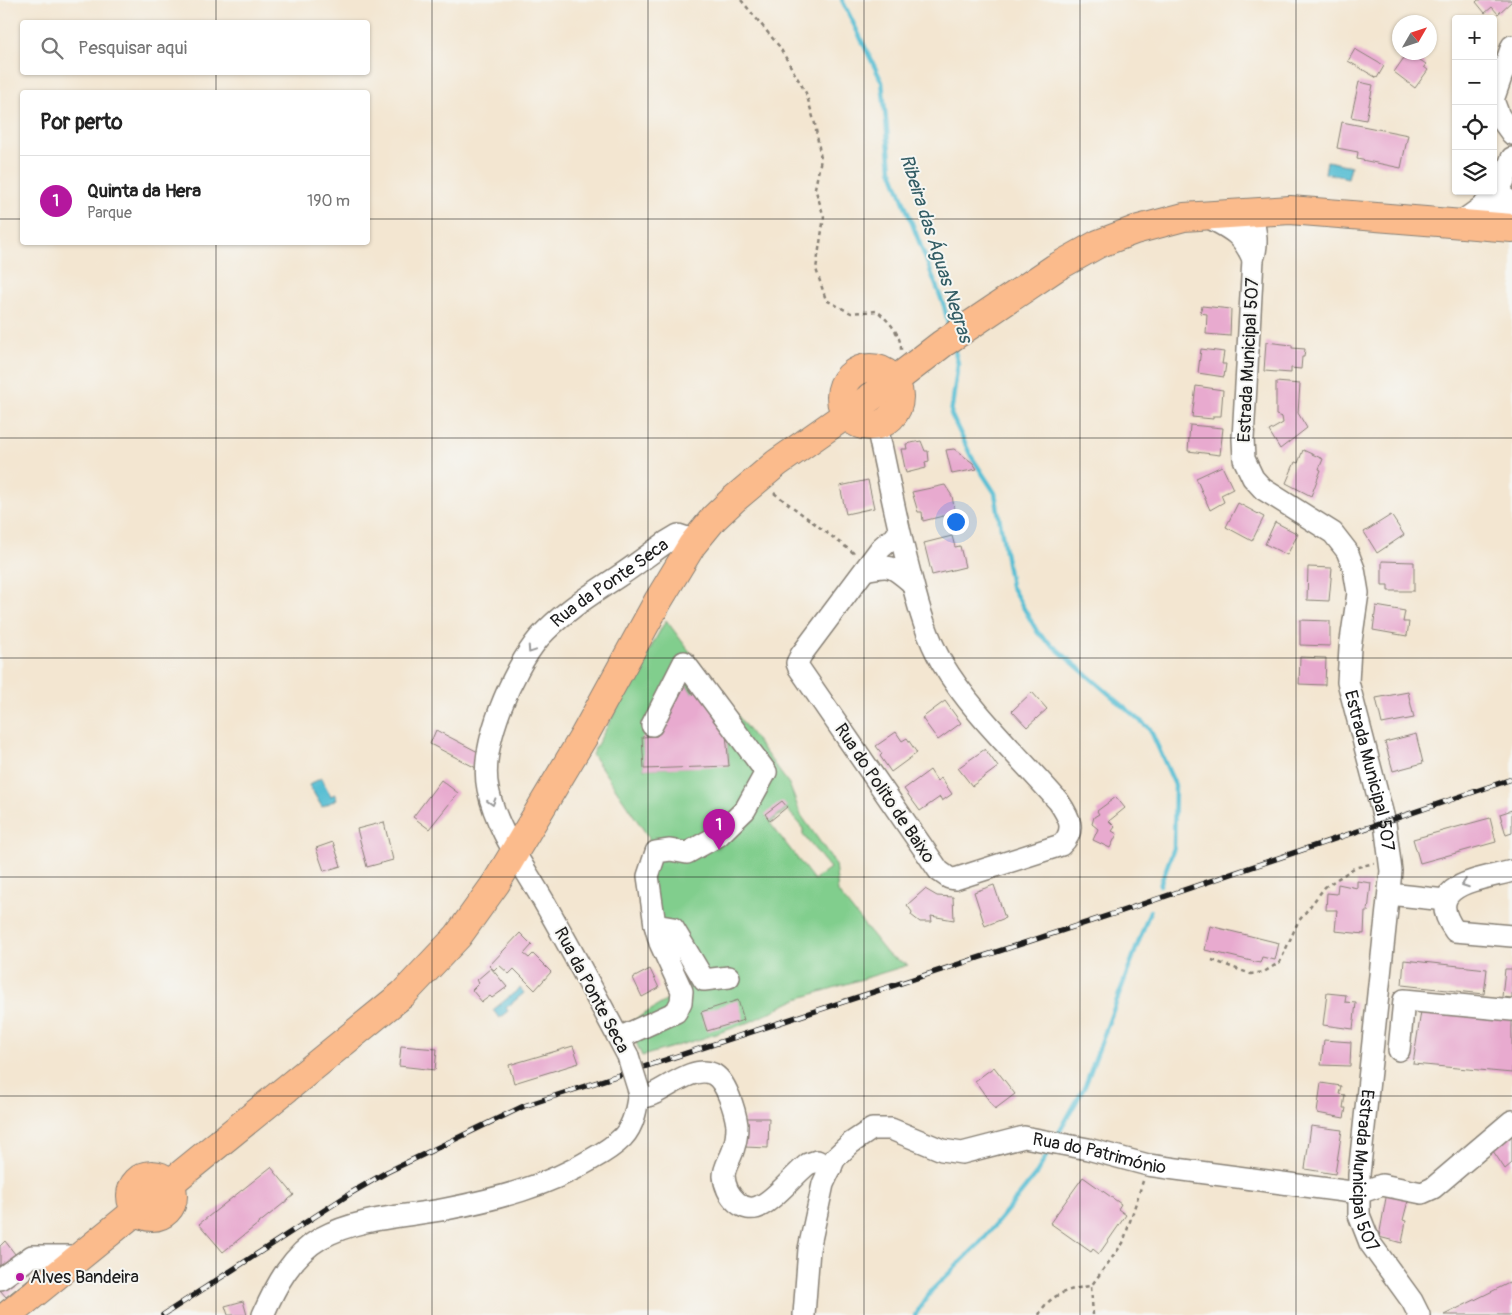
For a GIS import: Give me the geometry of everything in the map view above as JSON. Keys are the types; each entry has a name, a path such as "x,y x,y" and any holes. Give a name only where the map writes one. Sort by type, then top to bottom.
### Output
{"main road":[{"path":"901,375 897,408 886,422 877,426 860,425 846,415 842,407 842,388 846,380 853,374 870,368 887,374 901,375 1055,268 1098,244 1135,230 1184,218 1290,210 1458,224 1504,207"},
{"path":"8,1315 136,1210 147,1217 154,1217 166,1211 172,1198 168,1184 403,994 458,936 496,883 515,852 584,736 658,601 696,541 714,518 732,500 778,463 846,415"}],"street":[{"path":"1512,46 1493,100 1499,116 1512,134"},
{"path":"1504,207 1512,158"},
{"path":"1206,216 1233,230 1252,250 1266,229 1290,210"},
{"name":"Estrada Municipal 507","path":"1251,212 1245,232 1252,250 1242,439 1244,459 1253,478 1263,489 1333,533 1347,551 1354,569 1358,593 1350,648 1348,682 1385,823 1391,871 1359,1176 1359,1215 1370,1243 1412,1301 1419,1315"},
{"name":"Rua do Polito de Baixo","path":"877,426 900,534 923,624 941,662 964,696 1054,796 1069,816 1070,828 1067,839 1061,845 956,879 949,878 939,871 799,668 798,663 801,655 867,567 889,541 900,534"},
{"name":"Rua da Ponte Seca","path":"639,1095 623,1047 583,971 515,852 495,812 488,787 487,758 495,723 518,668 539,638 565,614 668,541 678,535 696,541"},
{"path":"867,567 889,566 898,570 912,583"},
{"path":"623,1047 676,1012 681,1002 682,991 660,943 654,924 648,876 656,852 670,850 688,853 718,836 745,810 766,772 684,662 652,725"},
{"path":"1512,871 1464,884 1450,891 1445,900 1444,911 1455,931 1512,936"},
{"path":"1389,894 1445,900"},
{"path":"654,924 673,928 704,980 729,977"},
{"path":"1399,1050 1404,1000 1512,1010"},
{"path":"1377,1012 1402,1015"},
{"path":"263,1315 277,1284 290,1265 319,1239 336,1230 384,1218 445,1209 514,1193 570,1172 605,1152 624,1136 634,1118 639,1095 652,1095 687,1076 700,1072 713,1074 724,1085 733,1107 737,1127 734,1149 724,1175 726,1188 742,1206 752,1208 762,1206 808,1164 817,1161 831,1168"},
{"path":"1359,1193 1382,1185 1422,1193 1433,1188 1512,1121"},
{"name":"Rua do Património","path":"804,1315 809,1249 823,1184 836,1158 851,1143 872,1129 891,1129 942,1150 962,1153 1024,1137 1088,1149 1148,1165 1359,1193"},
{"path":"0,1278 32,1256 81,1256"}],"path":[{"path":"741,0 779,46 806,93 815,124 821,159 816,188 824,217 816,269 826,300 851,313 877,311 889,320 901,342 901,375"},
{"path":"757,480 867,567"},
{"path":"1212,960 1251,974 1264,972 1280,962 1298,922 1325,887 1354,868 1390,859"},
{"path":"1093,1315 1091,1286 1123,1244 1148,1165"},
{"path":"1039,1315 1052,1298 1075,1287 1091,1286"}],"green space":[{"path":"666,620 789,784 801,815 835,863 838,892 888,955 908,965 797,999 750,1022 642,1056 628,1024 669,999 673,993 645,872 649,838 592,754","holes":["684,680 692,693 725,724 729,765 644,769 643,737 657,736","787,809 803,829 803,835 830,868 814,880 770,823"]}],"water":[{"path":"1327,161 1351,166 1348,178 1325,173"},
{"path":"321,778 331,796 335,794 337,799 322,807 309,785"},
{"path":"520,988 524,993 506,1008 508,1011 499,1018 493,1010"}],"building":[{"path":"1478,0 1512,1 1498,14 1492,7 1485,13 1476,2"},
{"path":"1355,49 1384,66 1377,78 1348,61"},
{"path":"1402,60 1420,60 1426,64 1424,67 1428,70 1415,88 1394,72"},
{"path":"1359,82 1373,85 1366,120 1351,117"},
{"path":"1342,122 1408,135 1401,168 1357,159 1358,152 1337,148"},
{"path":"1202,306 1231,309 1230,336 1206,334 1207,314 1200,313"},
{"path":"1266,342 1292,345 1292,348 1305,349 1301,369 1291,368 1291,373 1264,371"},
{"path":"1201,349 1224,352 1222,364 1226,364 1224,377 1198,373"},
{"path":"1276,382 1300,384 1298,413 1307,428 1280,449 1269,431 1283,423 1282,417 1276,415"},
{"path":"1196,386 1223,390 1221,416 1213,416 1213,419 1192,417"},
{"path":"1190,425 1223,428 1220,455 1188,451"},
{"path":"921,441 925,451 928,451 929,461 925,462 926,468 906,473 901,449 907,449 906,444"},
{"path":"954,449 973,463 977,469 952,474 946,450"},
{"path":"1303,450 1323,459 1311,496 1286,483 1295,462 1298,463"},
{"path":"1222,466 1233,489 1221,495 1224,502 1210,510 1196,478"},
{"path":"868,480 874,508 846,514 840,486"},
{"path":"945,485 952,496 955,513 923,521 922,512 918,512 912,492"},
{"path":"1238,503 1264,517 1252,541 1226,527"},
{"path":"1391,515 1404,535 1377,553 1364,532"},
{"path":"1275,522 1298,534 1287,555 1265,544"},
{"path":"952,536 955,547 960,546 965,567 932,575 924,543"},
{"path":"1382,561 1414,562 1414,591 1388,591 1388,585 1382,585"},
{"path":"1308,567 1332,568 1329,601 1307,600"},
{"path":"1376,606 1405,611 1403,622 1409,622 1407,636 1373,630"},
{"path":"1300,620 1330,621 1330,646 1300,645"},
{"path":"1300,657 1326,658 1325,685 1299,684"},
{"path":"683,680 692,693 699,687 725,724 729,766 644,769 642,737 657,736"},
{"path":"1032,692 1047,709 1027,727 1012,711"},
{"path":"1408,692 1414,718 1382,724 1376,698"},
{"path":"945,701 961,723 938,740 922,718"},
{"path":"436,730 480,753 478,769 430,744"},
{"path":"896,732 902,741 907,738 917,753 891,772 880,756 882,754 876,746"},
{"path":"1416,734 1423,763 1393,771 1385,742"},
{"path":"985,749 998,767 972,786 958,768"},
{"path":"930,770 937,781 941,778 952,794 942,801 940,797 920,811 904,789"},
{"path":"441,780 458,793 429,829 413,817"},
{"path":"1116,797 1125,808 1109,821 1115,827 1112,831 1117,834 1110,848 1093,840 1098,829 1092,824 1094,817 1099,814 1097,811"},
{"path":"782,801 787,807 770,821 765,814"},
{"path":"1512,810 1512,833 1506,835 1500,814"},
{"path":"1490,818 1496,842 1420,863 1413,839"},
{"path":"384,822 393,860 367,867 357,829"},
{"path":"333,842 341,866 324,871 316,848"},
{"path":"1357,881 1371,883 1368,912 1365,912 1364,934 1335,931 1337,910 1326,910 1327,893 1337,894 1338,884 1357,888"},
{"path":"994,885 1005,918 985,926 974,892"},
{"path":"925,889 937,896 953,897 954,920 931,916 932,922 920,922 911,915 912,912 907,905"},
{"path":"1210,926 1279,943 1275,960 1262,957 1260,963 1205,950"},
{"path":"520,933 532,945 524,954 529,958 533,954 551,972 535,990 514,969 509,974 499,965 494,970 489,966"},
{"path":"1404,960 1487,969 1484,994 1402,985"},
{"path":"491,968 507,987 492,998 490,996 482,1002 472,990 479,983 477,980"},
{"path":"650,969 659,988 642,997 633,978"},
{"path":"1505,969 1512,969 1512,998 1502,997"},
{"path":"1327,993 1346,995 1345,1002 1356,1003 1353,1029 1323,1025"},
{"path":"738,1000 744,1020 707,1031 701,1012"},
{"path":"1422,1005 1512,1013 1512,1073 1413,1064"},
{"path":"1324,1040 1351,1042 1350,1066 1321,1065"},
{"path":"401,1046 437,1049 435,1070 399,1066"},
{"path":"573,1046 579,1063 514,1083 509,1065"},
{"path":"994,1067 1015,1094 995,1109 975,1081"},
{"path":"1321,1083 1341,1086 1339,1094 1345,1095 1343,1108 1346,1108 1344,1118 1317,1113"},
{"path":"744,1118 769,1118 768,1148 744,1147"},
{"path":"1311,1126 1342,1130 1335,1174 1305,1169"},
{"path":"1512,1127 1512,1163 1505,1169 1489,1145"},
{"path":"271,1167 294,1195 223,1252 199,1224"},
{"path":"1083,1177 1121,1204 1118,1209 1126,1215 1099,1254 1093,1249 1091,1252 1050,1223"},
{"path":"1387,1192 1409,1197 1403,1220 1406,1221 1402,1243 1379,1237"},
{"path":"5,1241 32,1276 6,1297 0,1290 0,1246"},
{"path":"1509,1283 1512,1288 1512,1315 1444,1315"},
{"path":"243,1301 247,1315 228,1315 225,1306"}],"waterway":[{"name":"Ribeira das Águas Negras","path":"842,0 882,82 891,169 944,306 949,328"},
{"name":"Ribeira das Águas Negras","path":"954,348 958,363 951,414 971,456 995,493 1011,586 1038,633 1150,729 1175,785 1174,848 1160,885"},
{"name":"Ribeira das Águas Negras","path":"1056,1138 1085,1086 1150,911"},
{"name":"Ribeira das Águas Negras","path":"915,1315 932,1290 981,1242 1013,1203 1037,1173 1050,1149"}],"railway":[{"path":"163,1315 351,1193 387,1172 524,1106 1119,912 1512,779"}],"place":[{"name":"Quinta da Hera","path":"719,850"},
{"name":"Alves Bandeira","path":"20,1277"}]}
